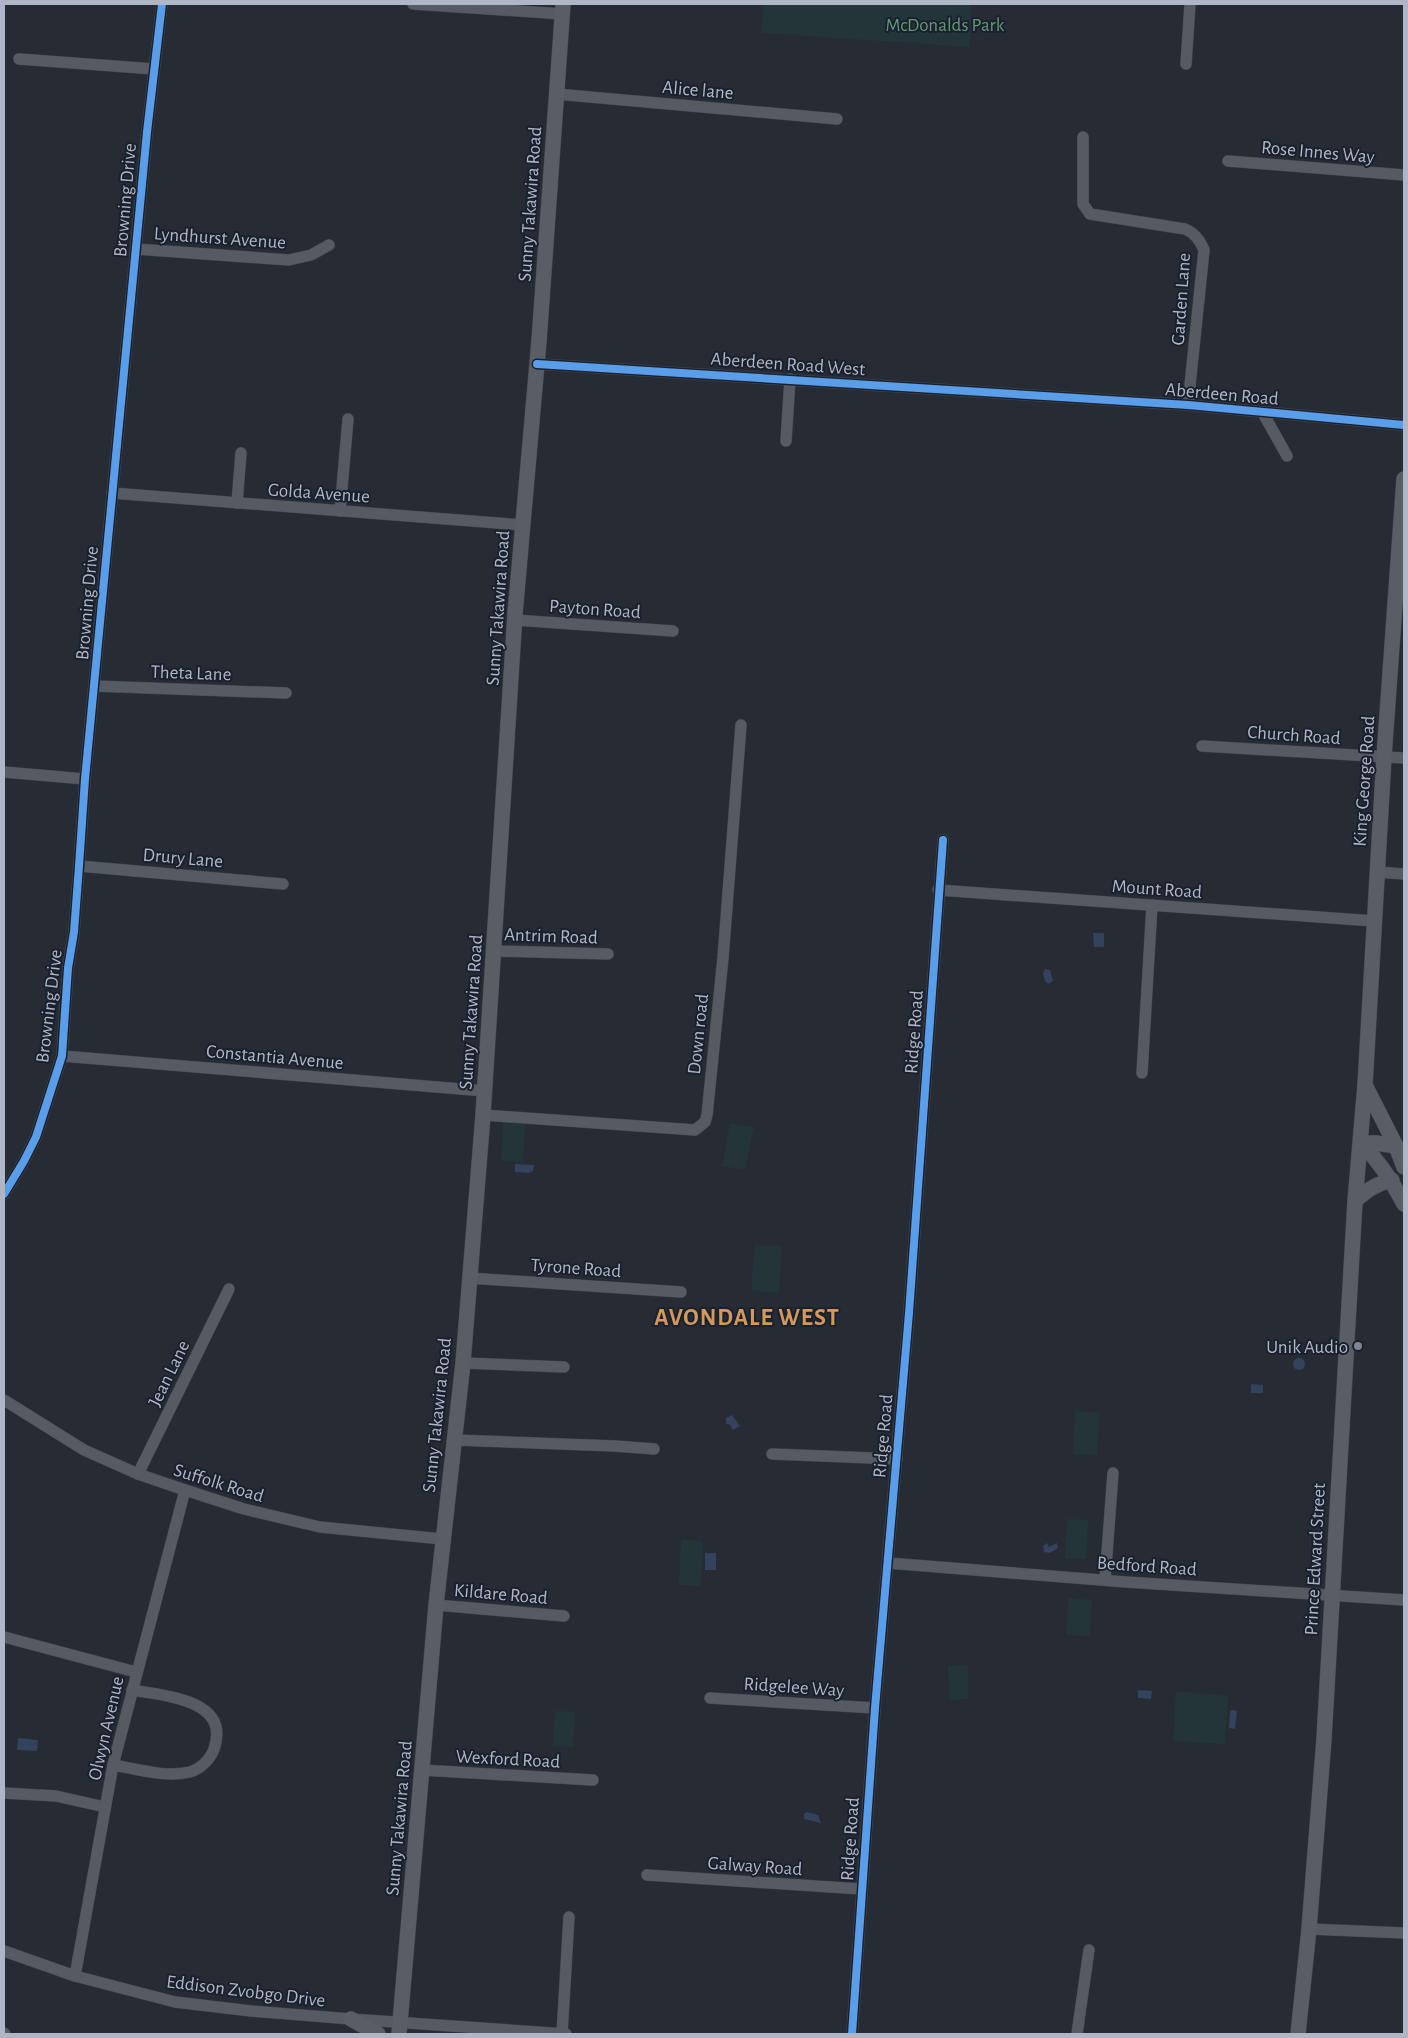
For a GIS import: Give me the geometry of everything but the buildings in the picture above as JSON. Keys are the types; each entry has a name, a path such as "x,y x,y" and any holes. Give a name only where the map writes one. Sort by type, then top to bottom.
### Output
{"main road":[{"name":"Sunny Takawira Road","path":"400,2028 442,1539 463,1363 485,1091 515,620 537,364 563,9"},
{"name":"King George Road","path":"1365,1085 1376,872 1404,479"},
{"name":"Prince Edward Street","path":"1298,2034 1310,1929 1324,1739 1355,1201 1365,1085"},
{"path":"1365,1085 1396,1146 1404,1167"},
{"path":"1361,1143 1396,1146"},
{"path":"1361,1143 1375,1157 1392,1180 1404,1204"},
{"path":"1355,1201 1377,1184 1392,1180"},
{"path":"351,2020 378,2034"}],"street":[{"name":"Browning Drive","path":"4,1194 36,1137 62,1056 68,968 74,932 84,779 162,4"},
{"path":"413,4 563,9"},
{"path":"1186,64 1190,4"},
{"path":"19,59 154,69"},
{"name":"Alice lane","path":"556,94 837,119"},
{"name":"Garden Lane","path":"1083,137 1084,204 1090,214 1185,229 1196,236 1201,242 1204,250 1188,405"},
{"name":"Rose Innes Way","path":"1228,161 1404,175"},
{"name":"Lyndhurst Avenue","path":"136,249 289,260 311,256 329,245"},
{"name":"Aberdeen Road West","path":"537,364 1036,396"},
{"path":"786,441 790,379"},
{"name":"Aberdeen Road","path":"1036,396 1188,405 1404,425"},
{"path":"1263,413 1287,456"},
{"path":"340,511 348,419"},
{"path":"237,503 241,453"},
{"name":"Golda Avenue","path":"112,493 522,524"},
{"name":"Payton Road","path":"515,620 672,631"},
{"name":"Theta Lane","path":"94,686 286,693"},
{"name":"Down road","path":"483,1115 695,1130 705,1122 723,958 741,725"},
{"name":"Church Road","path":"1202,746 1404,758"},
{"path":"4,772 84,779"},
{"name":"Ridge Road","path":"852,2034 875,1708 910,1303 943,840"},
{"name":"Drury Lane","path":"79,866 283,884"},
{"path":"1376,872 1404,874"},
{"name":"Mount Road","path":"938,890 1374,921"},
{"path":"1142,1073 1152,905"},
{"name":"Antrim Road","path":"494,951 608,954"},
{"name":"Constantia Avenue","path":"62,1056 485,1091"},
{"name":"Tyrone Road","path":"469,1278 681,1292"},
{"name":"Jean Lane","path":"138,1474 229,1289"},
{"path":"463,1363 564,1368"},
{"name":"Suffolk Road","path":"4,1400 84,1450 138,1474 244,1509 320,1527 442,1539"},
{"path":"454,1440 654,1449"},
{"path":"772,1454 897,1459"},
{"path":"1104,1580 1113,1472"},
{"name":"Olwyn Avenue","path":"75,1976 104,1806 113,1765 185,1490"},
{"name":"Bedford Road","path":"888,1563 1104,1580 1404,1600"},
{"name":"Kildare Road","path":"436,1605 564,1616"},
{"path":"4,1637 136,1672"},
{"path":"113,1765 172,1774 191,1772 202,1766 214,1750 216,1740 215,1722 199,1705 132,1690"},
{"name":"Ridgelee Way","path":"710,1698 875,1708"},
{"name":"Wexford Road","path":"422,1770 593,1780"},
{"path":"4,1793 56,1796 104,1806"},
{"name":"Galway Road","path":"647,1875 861,1889"},
{"path":"562,2034 569,1917"},
{"path":"1310,1929 1404,1933"},
{"path":"1077,2034 1089,1950"},
{"name":"Eddison Zvobgo Drive","path":"4,1951 75,1976 175,2002 351,2020 400,2028 566,2034"}],"green space":[{"name":"McDonalds Park","path":"764,4 971,4 970,47 761,33"},
{"path":"503,1123 525,1124 523,1162 501,1161"},
{"path":"730,1123 754,1127 745,1170 722,1166"},
{"path":"755,1244 782,1246 779,1293 751,1291"},
{"path":"1075,1411 1100,1413 1097,1455 1073,1454"},
{"path":"1067,1519 1088,1520 1086,1559 1065,1558"},
{"path":"681,1539 703,1541 701,1586 679,1585"},
{"path":"1068,1598 1092,1600 1090,1636 1066,1635"},
{"path":"968,1665 968,1699 949,1700 948,1666"},
{"path":"1176,1691 1228,1696 1225,1744 1173,1741"},
{"path":"555,1711 575,1712 573,1747 553,1746"}],"water":[{"path":"1093,933 1104,933 1104,947 1094,947"},
{"path":"1045,969 1050,970 1053,981 1048,984 1043,973"},
{"path":"515,1164 534,1165 533,1171 529,1173 515,1172"},
{"path":"1299,1358 1305,1364 1299,1370 1293,1364"},
{"path":"1251,1384 1263,1385 1263,1393 1251,1393"},
{"path":"732,1415 740,1426 733,1430 729,1424 726,1424 726,1418"},
{"path":"1047,1543 1049,1547 1057,1543 1058,1548 1050,1553 1044,1552 1043,1546"},
{"path":"705,1553 716,1553 716,1570 705,1570"},
{"path":"1138,1690 1152,1691 1151,1699 1138,1698"},
{"path":"1230,1711 1237,1711 1235,1729 1229,1728"},
{"path":"18,1738 38,1740 37,1751 17,1750"},
{"path":"807,1812 818,1815 821,1823 804,1819 804,1814"}],"cycle path":[{"path":"4,1194 36,1137 62,1056 68,968 74,932 85,779 147,132 162,4"},
{"path":"537,364 1188,405 1404,425"},
{"path":"852,2034 875,1708 909,1313 943,840"}],"place":[{"name":"Unik Audio","path":"1358,1346"}],"district":[{"name":"AVONDALE WEST","path":"747,1317"}]}
